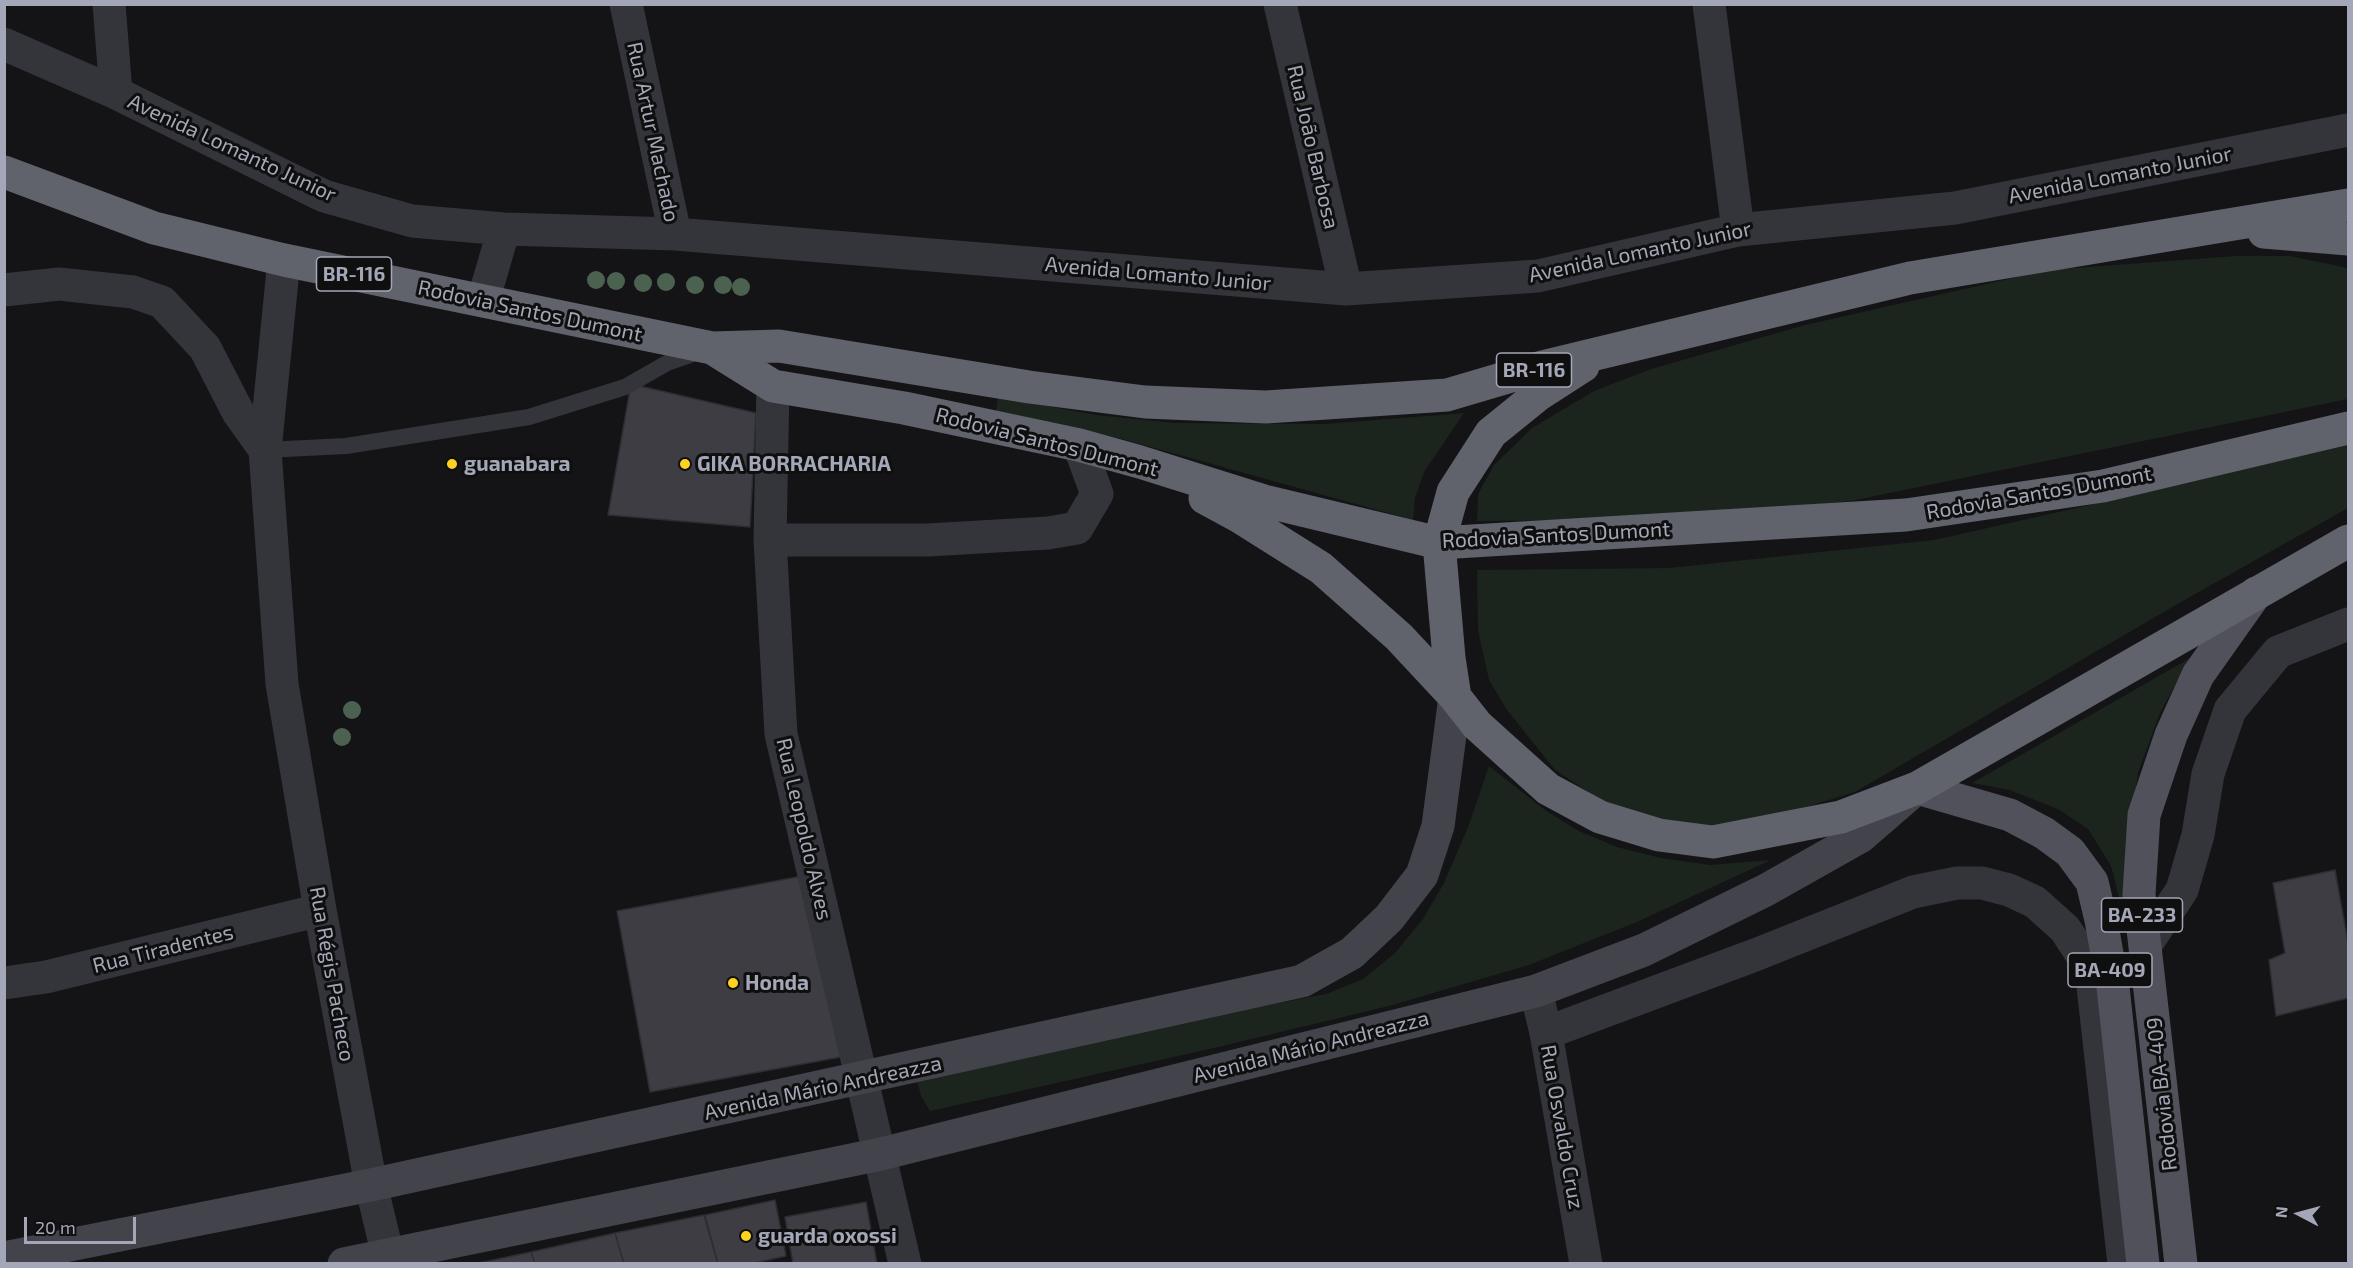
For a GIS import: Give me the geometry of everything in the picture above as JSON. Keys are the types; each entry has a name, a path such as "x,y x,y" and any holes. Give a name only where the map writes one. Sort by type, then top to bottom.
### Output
{"highway":[{"name":"Rodovia Santos Dumont","path":"4,172 154,228 284,260 711,348 779,346 1029,387 1145,402 1266,407 1447,395 1604,352 1910,278 2349,205"},
{"path":"2218,228 2349,239"},
{"name":"Rodovia Santos Dumont","path":"711,348 773,386 904,408 1079,445 1264,501 1439,543 1906,515 2103,486 2349,428"},
{"path":"1455,697 1449,658 1439,543 1453,492 1491,433 1538,395 1604,352"},
{"path":"1140,462 1240,517 1321,568 1399,637 1455,697 1477,725 1548,789 1600,818 1659,835 1713,842 1841,817 1917,788 2349,541"}],"main road":[{"name":"Rodovia BA-409","path":"2181,1263 2139,894 2144,815 2170,735 2198,675 2256,593"},
{"name":"Avenida Mário Andreazza","path":"4,1258 371,1185 1302,981 1352,953 1389,918 1422,875 1438,826 1455,697"},
{"name":"Avenida Mário Andreazza","path":"344,1263 389,1259 881,1154 1536,991 1644,950 1766,890 1860,837 1917,788"},
{"name":"Rodovia BA-409","path":"1917,788 2010,815 2043,833 2070,852 2092,882 2102,920 2113,987 2112,1073 2143,1263"}],"street":[{"path":"109,4 116,93"},
{"name":"Rua Artur Machado","path":"504,229 675,234 626,4"},
{"name":"Rua João Barbosa","path":"1280,4 1346,289"},
{"path":"1709,4 1737,230"},
{"name":"Avenida Lomanto Junior","path":"4,44 116,93 324,196 412,221 504,229"},
{"name":"Avenida Lomanto Junior","path":"675,234 1346,289 1538,276 1737,230 1955,207 2349,130"},
{"path":"483,301 504,229"},
{"name":"Rua Régis Pacheco","path":"284,260 265,450 282,684 320,910 371,1185 389,1259"},
{"path":"4,290 59,284 133,292 162,302 205,348 238,412 265,450"},
{"name":"Rua Leopoldo Alves","path":"773,386 770,540 781,734 905,1263"},
{"path":"770,540 928,540 1077,528 1097,494 1079,445"},
{"path":"2145,946 2182,890 2198,835 2208,774 2230,710 2278,652 2349,624"},
{"path":"1546,1033 1755,955 1912,892 1957,883 1982,883 2009,890 2035,902 2065,929 2091,969 2112,1073 2124,1263"},
{"name":"Rua Tiradentes","path":"4,983 46,977 320,910"},
{"name":"Rua Osvaldo Cruz","path":"1536,991 1546,1033 1586,1263"}],"lane":[{"path":"265,450 346,446 529,417 625,387 667,363 711,348"}],"shaded area":[{"path":"2235,256 2290,256 2348,268 2348,399 1851,501 1651,520 1477,521 1478,494 1494,465 1532,428 1594,391 1651,369 1805,325 2048,270"},
{"path":"998,397 1097,415 1175,423 1325,424 1464,413 1424,472 1415,498 1413,520 1122,439 996,411"},
{"path":"2348,444 2348,508 2181,602 1855,792 1764,820 1706,829 1617,811 1555,770 1507,710 1489,680 1478,631 1477,570 1669,568 1934,540"},
{"path":"2190,658 2160,713 2138,773 2125,864 2130,941 2111,866 2088,829 2058,809 2009,790 1972,783"},
{"path":"1489,766 1545,810 1579,831 1617,847 1661,858 1710,865 1771,860 1637,922 1529,965 1389,1006 1214,1048 930,1111 921,1096 915,1073 1326,994 1363,979 1395,953 1423,919 1444,883 1468,827"}],"building":[{"name":"GIKA BORRACHARIA","path":"631,384 756,413 750,527 608,515"},
{"path":"2335,870 2348,943 2348,998 2276,1016 2269,960 2285,953 2273,883"},
{"name":"Honda","path":"813,874 852,1055 650,1092 617,911"},
{"name":"guarda oxossi","path":"775,1200 786,1256 750,1264 718,1264 705,1215"},
{"path":"866,1202 877,1264 793,1264 785,1217"},
{"path":"704,1215 718,1264 624,1264 615,1233"},
{"path":"615,1233 624,1264 535,1264 531,1252"},
{"path":"531,1252 535,1264 479,1263"}],"place":[{"name":"guanabara","path":"452,464"},
{"name":"GIKA BORRACHARIA","path":"685,464"},
{"name":"Honda","path":"733,983"},
{"name":"guarda oxossi","path":"746,1236"}]}
